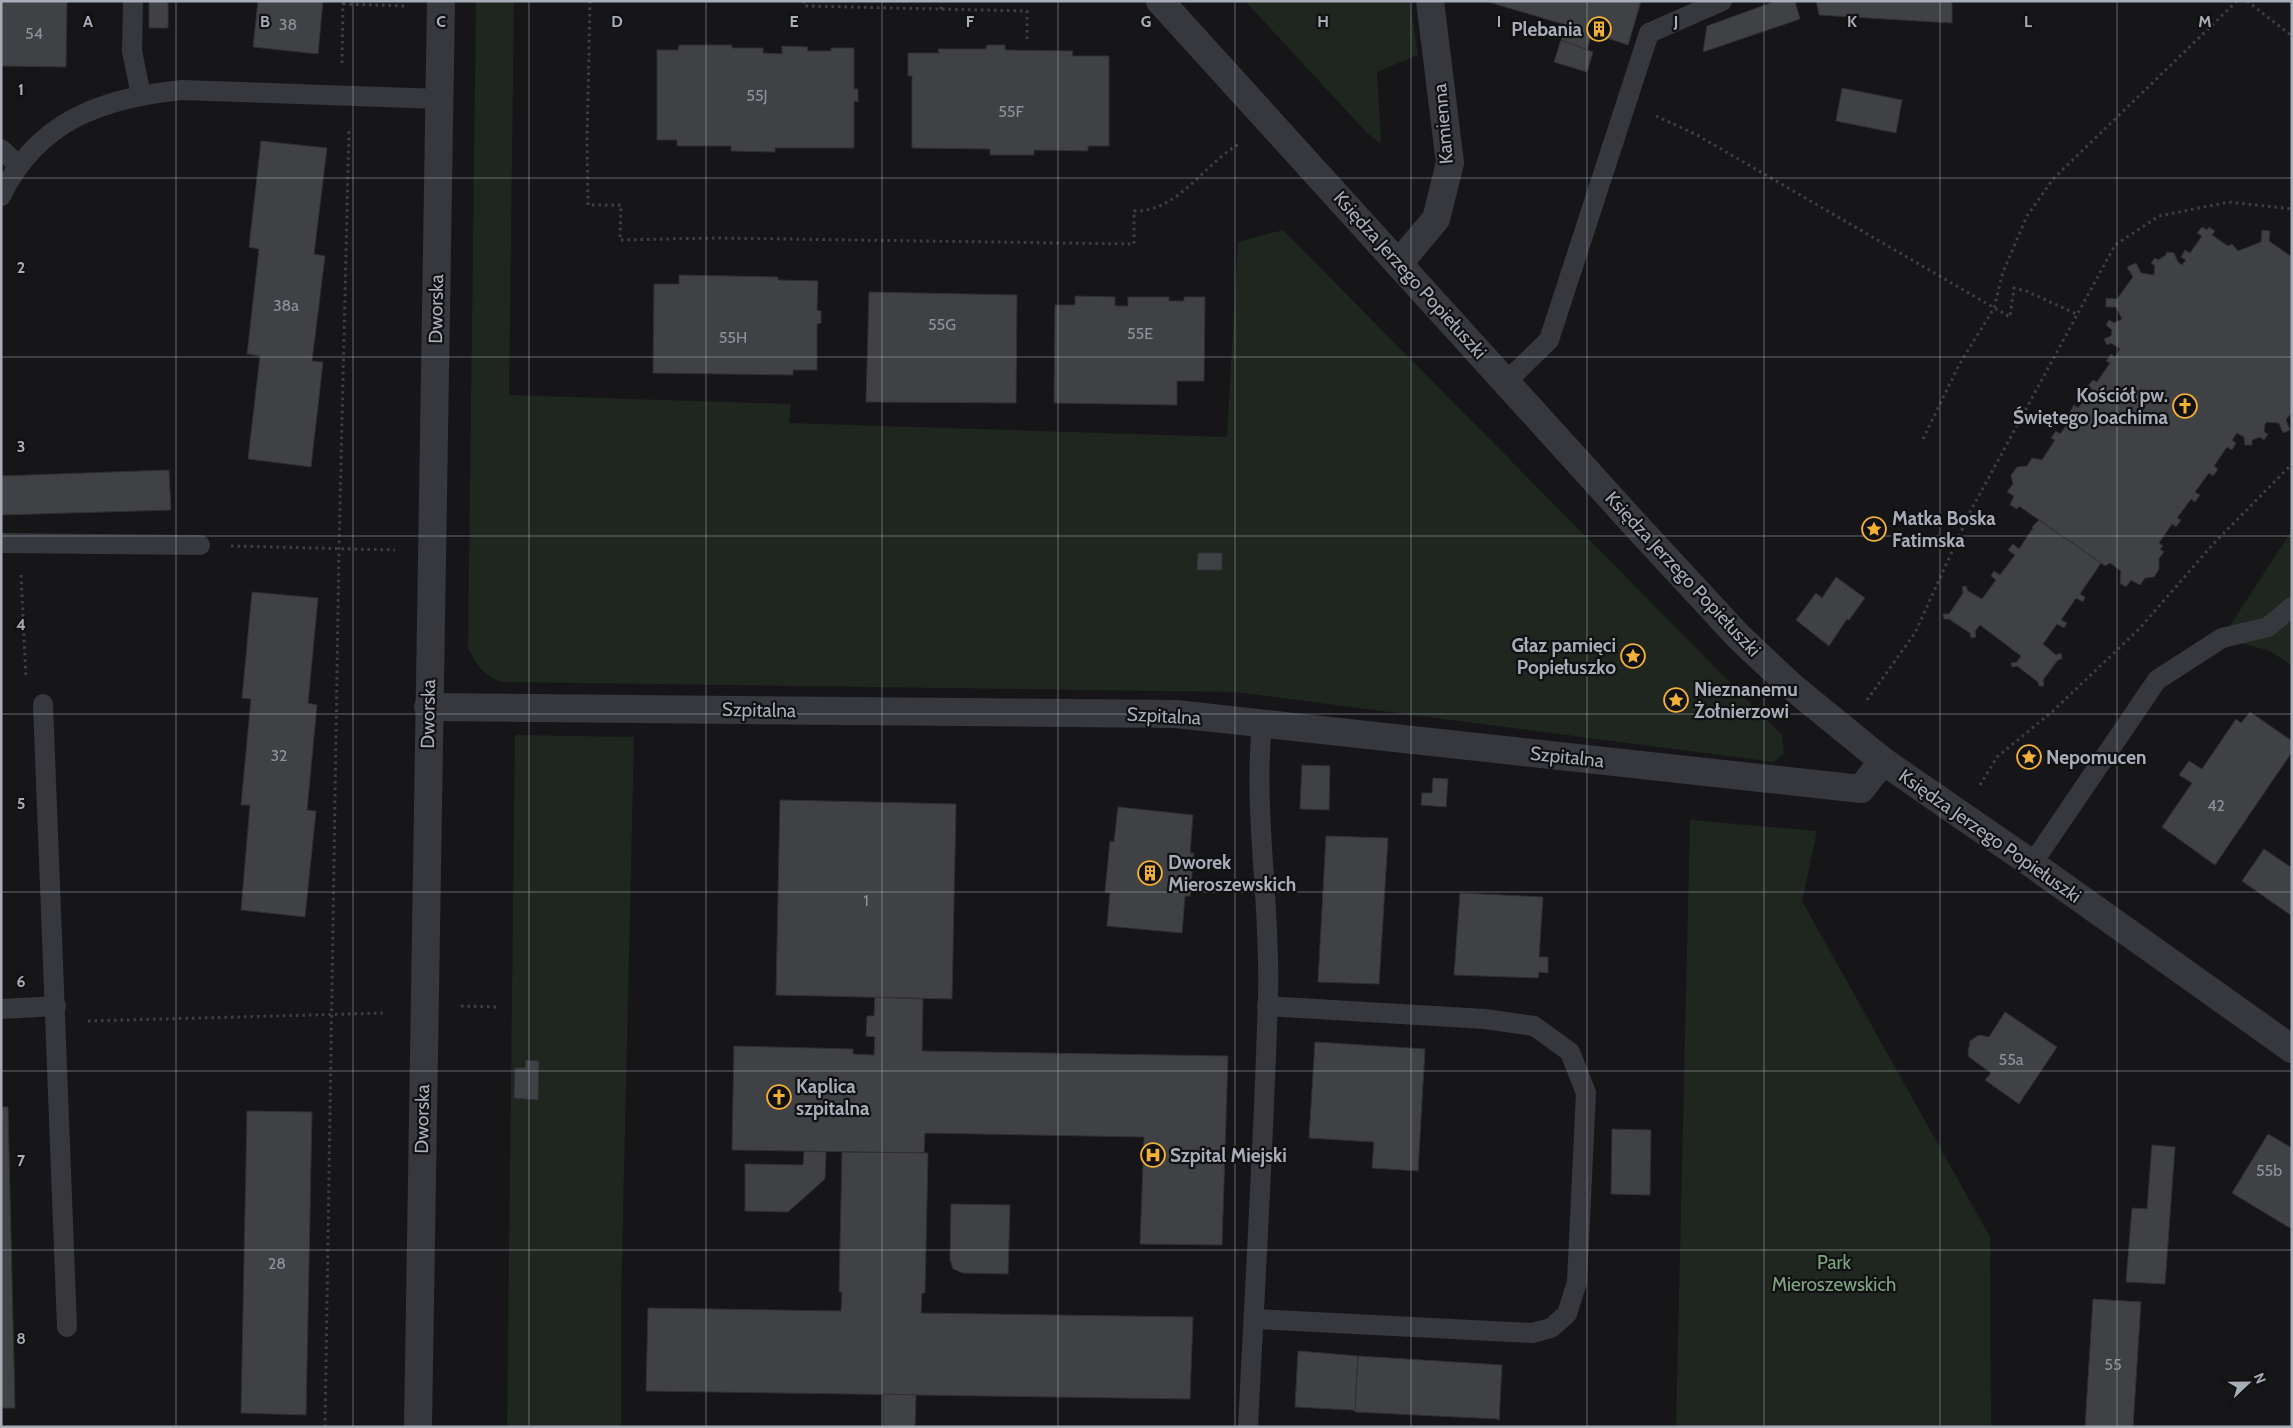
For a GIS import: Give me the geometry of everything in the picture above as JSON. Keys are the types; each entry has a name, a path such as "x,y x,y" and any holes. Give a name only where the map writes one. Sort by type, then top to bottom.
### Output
{"street":[{"name":"Dworska","path":"418,1427 428,707 441,1"},
{"name":"Księdza Jerzego Popiełuszki","path":"1160,1 1739,637 1790,685 1883,761 2032,864 2292,1049"},
{"name":"Kamienna","path":"1399,263 1436,218 1450,163 1430,1"},
{"name":"Szpitalna","path":"428,707 1176,714 1861,789 1883,761"}],"lane":[{"path":"133,1 132,51 140,94"},
{"path":"1507,381 1549,340 1648,33 1722,1"},
{"path":"1,196 19,166 42,140 66,121 98,106 140,94 182,90 440,99"},
{"path":"1,149 19,166"},
{"path":"10,544 200,545"},
{"path":"2032,864 2157,680 2222,638 2268,627 2292,607"},
{"path":"43,704 67,1327"},
{"path":"1248,1427 1255,1320 1268,1006 1259,783 1262,723"},
{"path":"1255,1320 1532,1333 1551,1328 1567,1314 1577,1282 1586,1093 1570,1052 1534,1026 1485,1019 1268,1006"},
{"path":"1,1009 56,1015"}],"path":[{"path":"590,1 587,144 588,205 621,205 620,240 714,238 1134,244 1134,211 1149,211 1168,202 1226,150 1247,140"},
{"path":"804,1 804,6 1027,11 1027,39"},
{"path":"941,1 941,9"},
{"path":"1923,439 1959,366 1994,308 2003,272 2027,216 2053,179 2237,1"},
{"path":"2247,1 2292,36"},
{"path":"325,1427 339,548 350,110 344,96 341,75 343,3 404,6"},
{"path":"1627,103 1697,135 2010,317 2014,288 2026,291 2079,315"},
{"path":"1868,697 1915,633 1970,512 2079,315 2115,245 2159,216 2228,202 2292,210"},
{"path":"1958,814 1988,775 1997,757 2053,711 2139,629 2215,542 2292,464"},
{"path":"10,544 26,680 43,704"},
{"path":"200,545 395,550"},
{"path":"56,1015 387,1013"}],"green space":[{"path":"476,1 514,1 509,395 791,404 789,423 1227,437 1238,242 1283,230 1782,735 1784,753 1774,762 1235,692 502,682 495,680 478,665 468,648"},
{"path":"1245,1 1410,1 1418,55 1377,72 1381,144 1369,135"},
{"path":"2292,530 2292,666 2270,651 2222,638"},
{"path":"515,735 634,737 621,1303 621,1427 507,1427"},
{"name":"Park Mieroszewskich","path":"1690,820 1817,831 1802,901 1990,1237 1991,1427 1676,1427"}],"building":[{"path":"1,1 67,1 66,67 1,66"},
{"path":"149,1 168,1 168,28 149,28"},
{"path":"258,1 323,1 318,54 253,47"},
{"name":"Plebania","path":"1485,1 1641,1 1628,45 1592,33 1587,50 1561,40 1566,25"},
{"path":"1776,1 1795,1 1800,19 1703,52 1707,26"},
{"path":"1816,1 1952,1 1952,23 1819,15"},
{"path":"1561,40 1593,52 1587,72 1554,62"},
{"path":"679,45 732,45 732,48 763,48 763,53 782,54 782,46 808,47 807,51 831,51 831,48 854,48 854,89 858,89 858,102 854,101 854,148 775,148 775,152 731,151 731,146 677,146 677,140 657,140 657,50 678,50"},
{"path":"987,45 1005,45 1005,50 1073,51 1072,56 1109,56 1109,146 1088,146 1088,151 1034,150 1034,155 990,155 990,149 912,148 912,76 908,76 908,53 939,53 938,49 986,49"},
{"path":"1842,88 1902,100 1896,133 1836,121"},
{"path":"261,141 327,148 314,254 325,256 312,361 323,362 311,467 248,459 260,356 247,354 259,249 249,247"},
{"name":"Kościół pw. Świętego Joachima","path":"2202,227 2207,230 2209,227 2215,231 2212,235 2228,246 2232,244 2238,251 2261,242 2262,230 2270,231 2269,241 2292,257 2292,412 2286,420 2290,430 2283,433 2279,423 2267,422 2264,432 2268,434 2264,440 2260,437 2252,440 2252,445 2245,445 2244,437 2237,433 2232,440 2236,443 2232,450 2227,447 2214,466 2218,469 2213,476 2209,473 2195,492 2200,495 2195,502 2191,499 2177,518 2181,520 2176,527 2172,524 2159,543 2163,546 2160,549 2164,552 2159,558 2159,569 2154,577 2145,578 2140,585 2131,580 2126,587 2120,583 2121,571 2110,563 2105,566 2019,506 2017,509 2010,505 2014,496 2007,492 2013,484 2011,475 2017,467 2027,466 2032,458 2042,460 2055,440 2051,438 2056,431 2060,434 2074,415 2070,412 2074,405 2078,408 2092,389 2088,386 2093,380 2097,382 2110,363 2106,361 2111,354 2115,357 2120,349 2111,343 2107,345 2104,339 2111,336 2112,330 2106,325 2109,320 2114,323 2122,319 2116,307 2106,307 2106,298 2117,299 2133,277 2127,267 2136,263 2141,273 2154,275 2155,266 2151,263 2155,258 2158,260 2166,255 2167,252 2174,253 2178,262 2182,265 2186,260 2181,257 2185,250 2190,253 2202,236 2197,233"},
{"path":"679,275 778,277 778,280 818,281 817,310 821,311 821,323 817,324 817,370 793,370 793,375 653,373 654,284 679,284"},
{"path":"869,292 1017,295 1016,403 866,402"},
{"path":"1075,296 1115,297 1115,306 1128,306 1128,297 1169,297 1169,301 1184,301 1184,297 1205,297 1204,381 1177,381 1177,405 1054,403 1055,305 1075,305"},
{"path":"169,470 171,510 1,515 1,476"},
{"path":"2039,520 2101,563 2080,594 2085,597 2083,602 2076,598 2061,620 2067,623 2064,628 2057,624 2043,644 2056,655 2061,653 2062,659 2058,660 2043,680 2044,686 2039,686 2038,682 2017,666 2012,667 2011,663 2017,662 2021,656 1980,625 1975,631 1976,637 1971,638 1970,633 1949,619 1944,619 1943,614 1949,614 1963,593 1962,587 1966,586 1968,591 1982,599 1996,580 1991,576 1994,571 2000,575 2015,555 2008,550 2013,544 2019,549 2032,527"},
{"path":"1198,553 1222,553 1222,570 1197,570"},
{"path":"1836,577 1865,598 1849,620 1847,619 1829,646 1796,620 1816,593 1822,598"},
{"path":"252,592 318,598 308,703 317,705 307,810 316,811 305,917 241,910 250,805 241,805 251,699 242,698"},
{"path":"2250,712 2292,741 2292,752 2215,865 2162,827 2192,783 2179,775 2189,761 2202,769 2236,719 2241,723"},
{"path":"1302,765 1330,766 1329,810 1300,809"},
{"path":"1433,778 1448,779 1446,807 1421,805 1422,793 1432,793"},
{"path":"780,800 956,804 952,999 776,995"},
{"name":"Dworek Mieroszewskich","path":"1118,807 1193,815 1190,853 1194,853 1190,896 1185,896 1182,933 1107,926 1110,893 1105,892 1110,841 1114,842"},
{"path":"1326,836 1388,838 1379,984 1318,982"},
{"path":"2264,849 2292,868 2292,916 2242,881"},
{"path":"1460,893 1543,897 1539,957 1548,957 1548,973 1539,972 1538,978 1454,975"},
{"path":"875,997 923,999 922,1051 1228,1056 1222,1245 1140,1244 1144,1137 925,1133 924,1153 732,1150 734,1046 853,1049 853,1054 874,1055 875,1037 866,1036 867,1016 874,1016"},
{"path":"2005,1012 2057,1047 2019,1104 1985,1080 1991,1073 1969,1057 1968,1053 1970,1041 1979,1035 1989,1037"},
{"path":"1315,1042 1425,1049 1418,1171 1372,1168 1374,1142 1309,1138"},
{"path":"526,1060 539,1061 538,1100 514,1098 515,1068 525,1068"},
{"path":"1,1107 8,1107 15,1408 1,1408"},
{"path":"247,1111 312,1112 306,1415 241,1413"},
{"path":"1612,1129 1651,1130 1650,1195 1611,1194"},
{"path":"2268,1134 2292,1148 2292,1225 2290,1228 2232,1193"},
{"path":"2152,1145 2175,1147 2165,1284 2126,1282 2132,1208 2147,1209"},
{"path":"804,1151 826,1152 825,1179 788,1212 745,1211 745,1164 803,1165"},
{"path":"842,1152 928,1153 925,1293 922,1293 921,1313 1193,1317 1190,1399 646,1391 648,1308 841,1311 842,1292 839,1292"},
{"path":"951,1204 1010,1205 1008,1274 963,1273 953,1269 950,1259"},
{"path":"2093,1299 2141,1302 2133,1427 2085,1427"},
{"path":"1298,1351 1358,1356 1355,1412 1353,1410 1295,1407"},
{"path":"1358,1356 1502,1365 1499,1421 1498,1419 1355,1412"},
{"path":"883,1394 916,1395 915,1427 883,1427"}],"place":[{"name":"Plebania","path":"1599,29"},
{"name":"Kościół pw. Świętego Joachima","path":"2185,406"},
{"name":"Matka Boska Fatimska","path":"1874,529"},
{"name":"Głaz pamięci Popiełuszko","path":"1633,656"},
{"name":"Nieznanemu Żołnierzowi","path":"1676,700"},
{"name":"Nepomucen","path":"2029,757"},
{"name":"Dworek Mieroszewskich","path":"1150,873"},
{"name":"Kaplica szpitalna","path":"779,1097"},
{"name":"Szpital Miejski","path":"1153,1155"}]}
